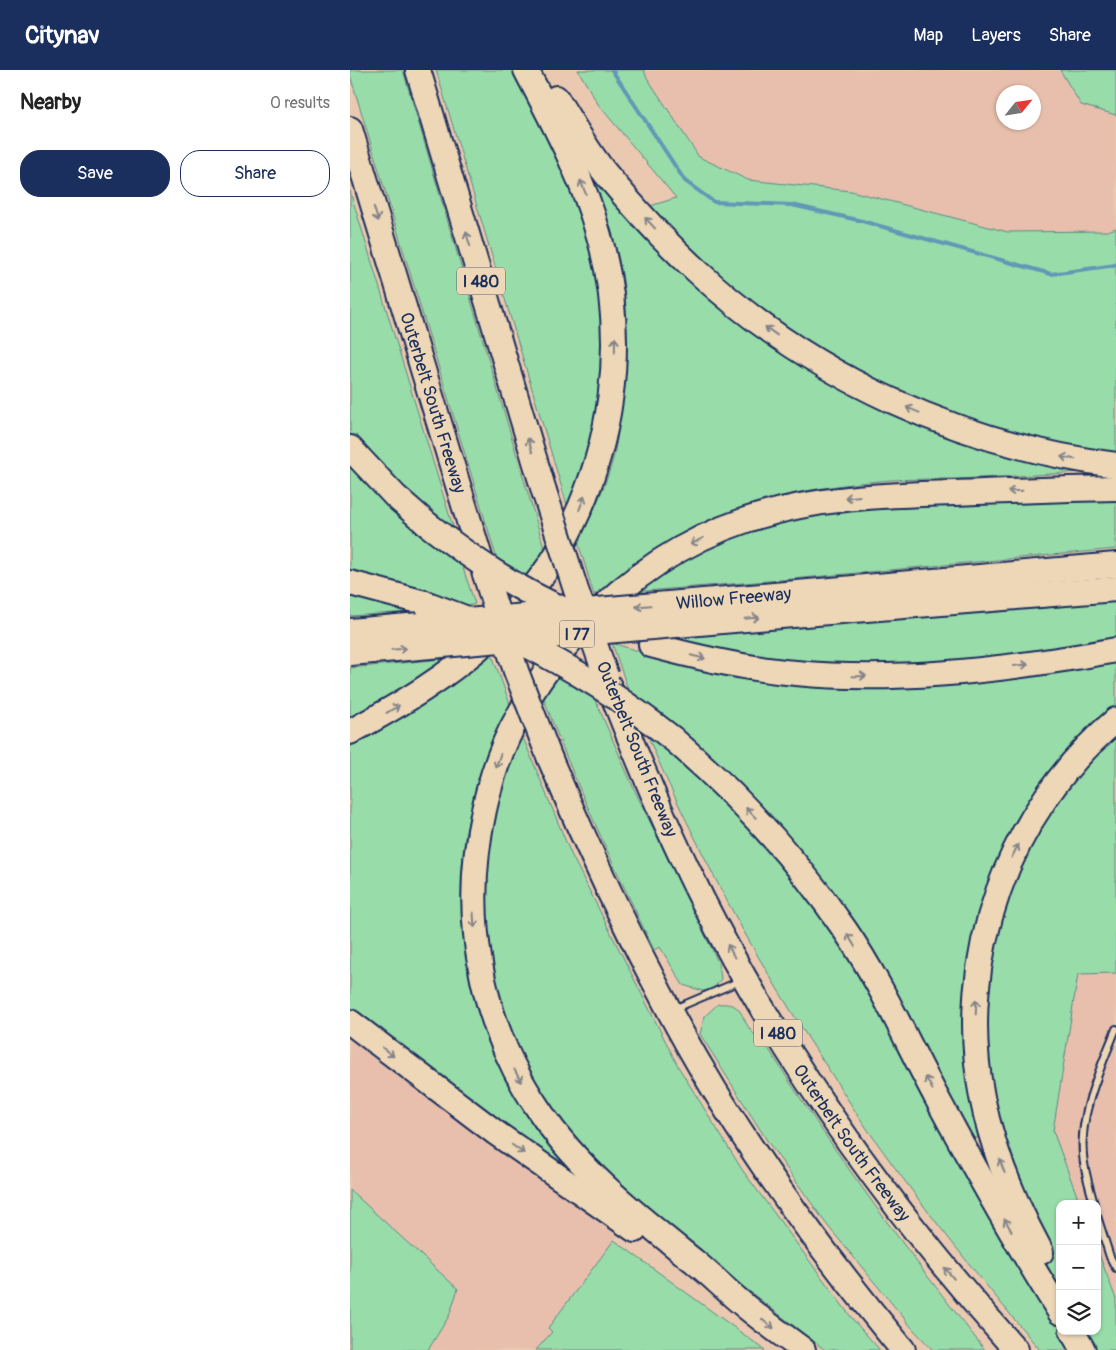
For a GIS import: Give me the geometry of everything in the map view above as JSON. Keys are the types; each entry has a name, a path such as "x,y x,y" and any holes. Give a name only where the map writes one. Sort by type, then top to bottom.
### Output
{"highway":[{"name":"Outerbelt South Freeway","path":"418,70 544,491 576,590 642,770 670,832 707,907 746,979 832,1118 903,1215 968,1296 1016,1350"},
{"path":"350,732 392,709 431,684 492,637 551,563 578,515 592,478 602,442 611,400 614,367 614,315 608,275 600,238 589,202 556,128 526,70"},
{"path":"537,70 605,172 644,216 697,271 729,299 780,338 853,381 896,403 936,420 1017,447 1116,466"},
{"name":"Outerbelt South Freeway","path":"350,129 516,671 550,759 584,838 614,902 670,1011 721,1099 766,1169 839,1270 903,1350"},
{"path":"350,448 395,496 465,554 539,599 598,625 651,645 723,663 756,669 797,674 844,676 939,674 1070,659 1116,650"},
{"path":"746,1307 598,1180 566,1146 540,1112 516,1074 488,1001 479,966 474,917 474,866 489,789 501,752 518,716 543,675 569,642 602,606 627,584 650,568 712,533 744,521 807,504 868,496 1116,488"},
{"name":"Willow Freeway","path":"350,654 800,603 1116,564"},
{"path":"350,583 425,603 510,637 543,653 620,699 673,739 731,791 763,824 810,881 846,931 877,984 939,1103 1012,1234 1056,1306"},
{"name":"Willow Freeway","path":"350,631 800,603 1116,589"},
{"path":"1056,1282 1027,1227 1012,1191 996,1148 982,1098 976,1050 976,990 988,922 1000,884 1014,854 1036,813 1060,778 1101,733 1116,720"},
{"path":"350,1022 496,1133 746,1307 803,1350"},
{"path":"766,1169 919,1350"},
{"path":"968,1296 1002,1350"},
{"path":"1074,1335 1083,1350"},
{"path":"1085,1335 1094,1350"}],"lane":[{"path":"670,1011 746,979"},
{"path":"1093,1200 1083,1155 1085,1118 1098,1076 1116,1029"},
{"path":"1101,1229 1110,1257 1116,1268"}],"shaded area":[{"path":"644,70 1060,70 1081,105 1116,115 1116,228 1108,231 1009,232 851,191 748,180 699,157 646,76"},
{"path":"1116,973 1116,1299 1101,1260 1101,1200 1079,1200 1053,1131 1078,974"},
{"path":"350,1022 626,1224 548,1328 573,1350 350,1350"}],"green space":[{"path":"350,70 403,70 546,554 526,582 499,566"},
{"path":"436,70 513,70 547,132 580,206 605,308 604,376 593,446 570,515"},
{"path":"578,70 644,70 646,76 699,157 748,180 851,191 1008,232 1108,231 1116,228 1116,465 1060,456 815,360 637,210 676,198 598,104"},
{"path":"1060,70 1116,70 1116,115 1081,105"},
{"path":"584,155 776,341 1080,468 1081,472 956,479 875,481 822,488 754,503 710,520 669,541 630,566 594,595 578,542 608,476 614,454 624,381 627,328 619,258"},
{"path":"350,191 453,527 453,534 427,515 350,438"},
{"path":"350,461 460,559 475,604 465,607 350,574"},
{"path":"1116,496 1116,549 633,592 662,571 714,543 761,524 840,508"},
{"path":"350,591 416,607 410,612 350,616"},
{"path":"1116,598 1116,643 974,663 803,669 662,638 808,627 911,615"},
{"path":"612,643 664,659 772,680 1116,660 1116,708 1093,726 989,886 983,1139 972,1137 840,906 790,838 736,780 682,733 630,695"},
{"path":"492,655 510,704 478,783 469,816 462,872 461,911 465,949 472,987 483,1024 497,1060 535,1128 570,1168 566,1171 350,1009 350,747 470,672"},
{"path":"453,658 350,720 350,668"},
{"path":"558,671 594,697 634,789 719,964 721,979 713,989 703,991 683,985 660,947 654,950 581,792 542,694"},
{"path":"1116,720 1116,973 1078,974 1053,1131 1079,1200 1056,1200 1056,1281 1027,1227 1012,1191 975,1019 1014,854"},
{"path":"644,726 699,773 801,883 860,973 1037,1289 1056,1319 1056,1335 1066,1335 1075,1350 1040,1350 976,1273 869,1132 760,960 712,872 662,770"},
{"path":"522,735 571,854 679,1068 743,1171 854,1321 880,1350 825,1350 700,1253 638,1204 565,1130 529,1076 501,1012 485,947 481,901 489,816 516,740"},
{"path":"718,1004 732,1005 740,1011 752,1032 763,1041 872,1202 985,1350 933,1350 913,1329 827,1225 768,1142 700,1034 705,1016"},
{"path":"350,1190 458,1289 449,1316 428,1350 350,1350"},
{"path":"614,1240 765,1350 536,1350 552,1332 548,1328"},
{"path":"1101,1260 1116,1299 1116,1350 1093,1350 1084,1335 1101,1335"}],"waterway":[{"path":"612,70 685,181 714,202 792,205 862,221 1051,274 1116,265"}]}
